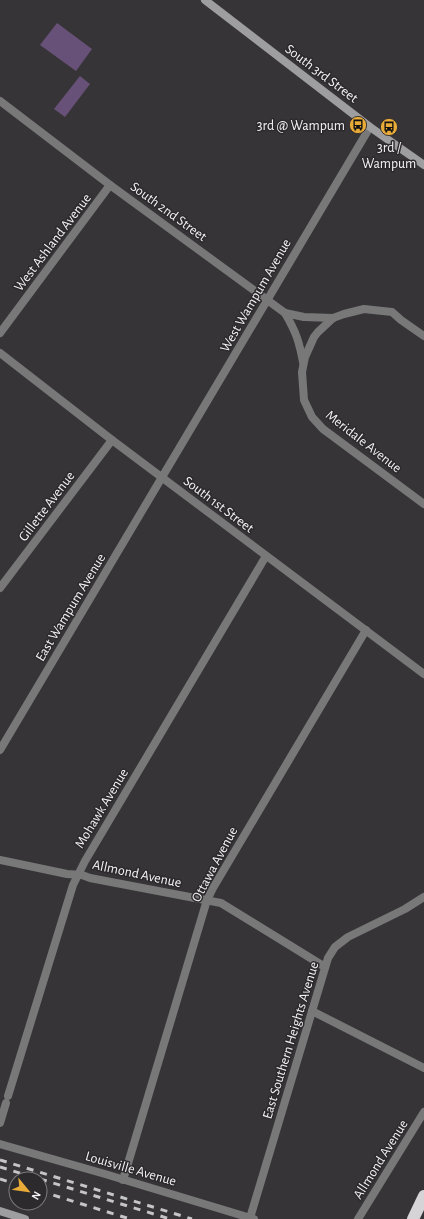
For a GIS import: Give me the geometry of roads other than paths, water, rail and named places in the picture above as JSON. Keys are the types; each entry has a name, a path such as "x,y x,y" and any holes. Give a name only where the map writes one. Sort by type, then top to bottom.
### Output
{"highway":[{"path":"413,1219 424,1196"}],"main road":[{"name":"South 3rd Street","path":"205,0 370,127 424,165"},
{"path":"0,1211 25,1219"}],"street":[{"name":"South 2nd Street","path":"0,101 110,185 285,313 304,317 333,318 364,309 392,312 424,336"},
{"name":"West Wampum Avenue","path":"162,477 370,127"},
{"name":"West Ashland Avenue","path":"0,334 110,185"},
{"name":"Meridale Avenue","path":"285,313 296,332 303,365"},
{"name":"South 2nd Street","path":"314,337 333,318"},
{"name":"Meridale Avenue","path":"314,337 309,347 302,372 304,400 312,417 323,429 424,504"},
{"name":"South 1st Street","path":"0,353 112,440 424,674"},
{"name":"Gillette Avenue","path":"0,588 112,440"},
{"name":"East Wampum Avenue","path":"0,750 162,477"},
{"name":"Mohawk Avenue","path":"0,1123 73,885 85,861 266,556"},
{"name":"Ottawa Avenue","path":"123,1180 207,900 366,630"},
{"name":"Allmond Avenue","path":"0,860 221,903 325,967"},
{"name":"East Southern Heights Avenue","path":"252,1218 328,958 335,947 344,939 405,909 424,897"},
{"path":"312,1011 424,1068"},
{"name":"Allmond Avenue","path":"358,1219 424,1112"},
{"name":"Louisville Avenue","path":"0,1144 252,1218"}],"railway":[{"path":"0,1160 192,1219"},
{"path":"0,1167 13,1171"},
{"path":"0,1179 8,1182"},
{"path":"48,1181 170,1219"},
{"path":"48,1193 130,1219"}],"place":[{"name":"3rd @ Wampum","path":"358,125"},
{"name":"3rd / Wampum","path":"389,127"}]}
